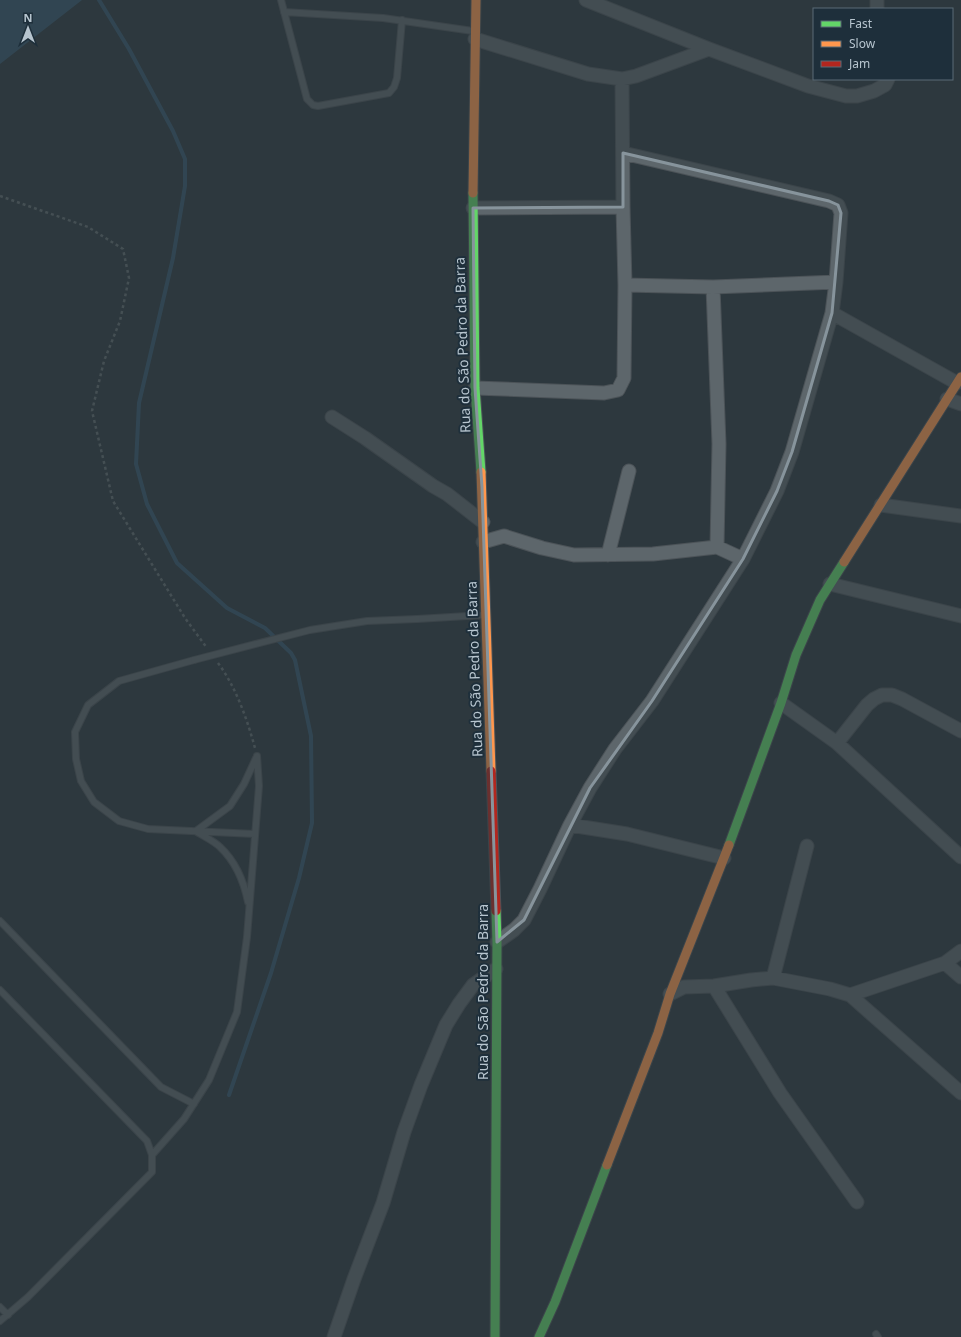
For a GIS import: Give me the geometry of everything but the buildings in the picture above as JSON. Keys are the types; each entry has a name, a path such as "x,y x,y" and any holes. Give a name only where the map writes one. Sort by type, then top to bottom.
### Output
{"street":[{"name":"Rua do São Pedro da Barra","path":"476,0 473,208 475,388 482,487 497,942 495,1337"},
{"path":"586,0 709,49 808,86 846,96 857,96 874,91 885,85 888,80"},
{"path":"475,35 588,74 622,79 636,76 709,49"},
{"path":"475,388 604,393 618,390 624,378 625,285 622,79"},
{"path":"497,942 514,930 524,920 570,825 590,788 615,749 652,701 743,559 777,491 790,457 832,313 836,282 841,213 838,205 829,201 623,153"},
{"path":"473,208 623,207"},
{"path":"625,285 713,287 836,282"},
{"path":"713,287 719,444 716,547"},
{"path":"539,1337 555,1302 658,1033 670,994 710,888 724,858 781,703 796,655 820,600 959,380 832,313"},
{"path":"947,399 961,404"},
{"path":"332,417 446,494 483,522"},
{"path":"608,555 629,471"},
{"path":"881,505 961,516"},
{"path":"483,542 504,536 574,556 653,554 716,547 743,559"},
{"path":"830,584 961,616"},
{"path":"837,743 867,705 882,695 892,695 902,699 961,731"},
{"path":"781,703 837,743 961,857"},
{"path":"570,825 627,834 724,858"},
{"path":"773,978 807,846"},
{"path":"850,995 945,963 961,952"},
{"path":"945,963 961,977"},
{"path":"334,1337 383,1203 404,1132 421,1085 446,1025 473,985 496,969"},
{"path":"670,994 684,987 714,986 773,978 830,989 850,995 961,1093"},
{"path":"714,986 780,1093 856,1202"}],"lane":[{"path":"281,0 307,99 313,105 318,106 389,93 394,87 397,78 402,20"},
{"path":"284,12 364,16 402,20 475,35"},
{"path":"255,834 148,829 119,821 94,802 81,781 76,759 75,732 88,704 119,681 310,630 367,621 486,615"},
{"path":"196,831 230,806 244,784 257,756"},
{"path":"152,1155 184,1119 209,1080 237,1012 247,936 259,786 257,756"},
{"path":"196,831 221,847 238,870 245,888 249,911"},
{"path":"0,922 161,1087 194,1104"},
{"path":"0,990 147,1141 152,1155 152,1172 34,1291 0,1321"},
{"path":"0,1307 8,1315"}],"path":[{"path":"0,196 88,227 122,249 129,278 120,321 104,361 92,411 113,501 181,612 211,654"},
{"path":"216,660 224,672 248,722 257,756"}],"highlighted area":[{"path":"623,153 829,201 838,205 841,213 832,313 792,452 777,491 743,559 652,701 590,788 524,920 497,942 482,487 475,388 473,208 623,207"}],"water":[{"path":"0,0 82,0 0,64"}],"waterway":[{"path":"99,0 129,49 173,131 185,159 185,186 173,258 139,403 136,464 147,504 177,563 227,608 265,628 291,653 295,660 311,736 312,823 299,878 271,973 229,1095"}],"traffic: fast":[{"path":"473,193 475,388 481,472"},
{"path":"729,845 781,703 796,655 820,600 844,562"},
{"path":"495,1337 496,911"},
{"path":"539,1337 555,1302 607,1165"}],"traffic: slow":[{"path":"473,193 476,0"},
{"path":"844,562 961,377"},
{"path":"481,472 491,771"},
{"path":"607,1165 658,1033 670,994 729,845"}],"traffic: jam":[{"path":"491,771 496,911"}]}
